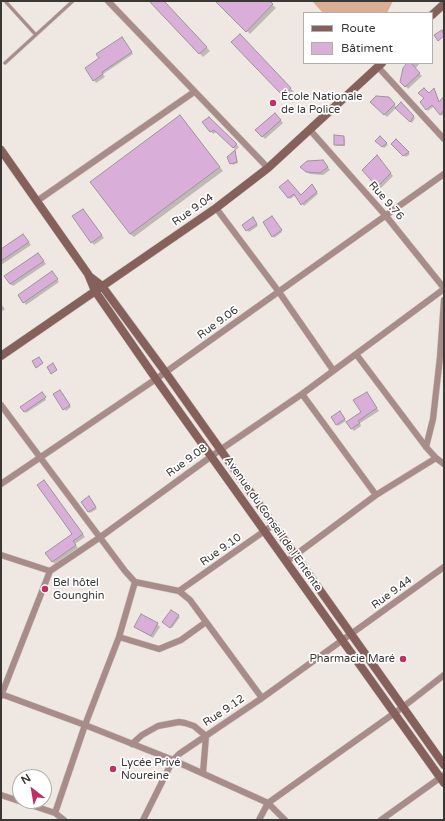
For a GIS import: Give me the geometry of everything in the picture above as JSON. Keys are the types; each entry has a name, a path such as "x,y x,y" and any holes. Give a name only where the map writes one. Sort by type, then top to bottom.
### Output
{"street":[{"path":"108,1 268,168"},
{"path":"433,14 444,4"},
{"path":"380,65 444,139"},
{"name":"Rue 9.04","path":"1,356 216,208 268,168 380,65"},
{"path":"37,202 194,92"},
{"name":"Rue 9.76","path":"310,130 386,216 444,288"},
{"name":"Avenue du Conseil de l'Entente","path":"1,150 88,274 156,379 342,641 443,778"},
{"name":"Rue 9.06","path":"1,484 166,373 444,174"},
{"path":"216,208 333,370"},
{"name":"Rue 9.08","path":"50,571 99,538 220,450 302,394 444,288"},
{"name":"Avenue du Conseil de l'Entente","path":"98,289 166,373 444,765"},
{"path":"426,447 432,419 440,357 444,300"},
{"path":"356,354 426,447 444,464"},
{"path":"302,394 376,494"},
{"path":"1,405 125,571 135,582 179,591 190,600 262,698"},
{"path":"286,562 376,494 436,458"},
{"name":"Rue 9.10","path":"179,591 273,525"},
{"path":"1,554 50,571 1,695 85,725 203,773 268,803 286,820"},
{"name":"Rue 9.44","path":"342,641 444,567"},
{"path":"55,813 85,725 118,637 135,582"},
{"path":"118,637 159,649 181,640 206,622"},
{"name":"Rue 9.12","path":"144,820 173,760 186,748 262,698 342,641"},
{"path":"259,820 268,803 403,707 444,675"},
{"path":"132,744 153,728 185,722 194,726 206,736 203,773"},
{"path":"380,820 443,778"},
{"path":"1,795 55,813 64,820"}],"lane":[{"path":"1,5 5,1 36,35"},
{"path":"5,63 72,1"}],"shaded area":[{"path":"312,1 393,1 388,12 322,12"}],"building":[{"path":"149,1 164,1 207,47 199,54"},
{"path":"215,1 270,1 273,4 246,32"},
{"path":"442,30 444,36 438,41 434,35"},
{"path":"240,34 291,88 283,96 231,42"},
{"path":"122,37 132,52 102,72 103,74 93,81 85,68 99,58 96,54"},
{"path":"406,64 412,64 420,73 405,87 400,82 403,68"},
{"path":"424,88 429,93 434,88 439,102 444,96 444,110 440,115 432,105 426,110 420,102 424,98 418,93"},
{"path":"376,96 389,97 395,104 384,115 370,102"},
{"path":"401,102 414,116 410,122 395,108"},
{"path":"275,113 281,120 262,137 255,130"},
{"path":"180,115 220,167 130,234 90,182"},
{"path":"209,117 237,144 233,148 214,130 210,132 202,122"},
{"path":"334,135 344,136 344,145 334,145"},
{"path":"380,136 387,143 382,147 375,141"},
{"path":"396,139 409,152 403,156 391,144"},
{"path":"235,150 237,162 230,164 227,157"},
{"path":"377,155 391,173 377,187 362,170"},
{"path":"323,160 328,167 320,173 306,172 300,167 307,161"},
{"path":"288,180 301,195 312,184 317,192 301,205 294,194 288,198 279,187"},
{"path":"83,209 102,235 91,243 72,216"},
{"path":"272,216 282,230 272,237 263,222"},
{"path":"253,217 257,224 246,231 242,225"},
{"path":"23,234 29,242 1,261 1,249"},
{"path":"38,253 44,261 10,284 4,276"},
{"path":"52,271 58,279 23,303 18,295"},
{"path":"39,357 43,363 36,368 32,361"},
{"path":"53,363 57,370 51,374 47,367"},
{"path":"60,390 70,405 63,410 53,394"},
{"path":"42,392 46,397 24,412 20,407"},
{"path":"367,392 377,408 358,421 360,423 351,429 346,422 361,412 353,400"},
{"path":"340,411 345,419 336,425 331,417"},
{"path":"44,480 83,534 73,541 76,545 52,562 45,553 72,534 37,485"},
{"path":"89,496 96,507 88,512 81,502"},
{"path":"171,610 179,615 170,628 162,622"},
{"path":"141,614 158,623 151,636 134,627"}],"place":[{"name":"École Nationale de la Police","path":"273,103"},
{"name":"Bel hôtel Gounghin","path":"45,589"},
{"name":"Pharmacie Maré","path":"403,659"},
{"name":"Lycée Privé Noureine","path":"113,769"}]}
